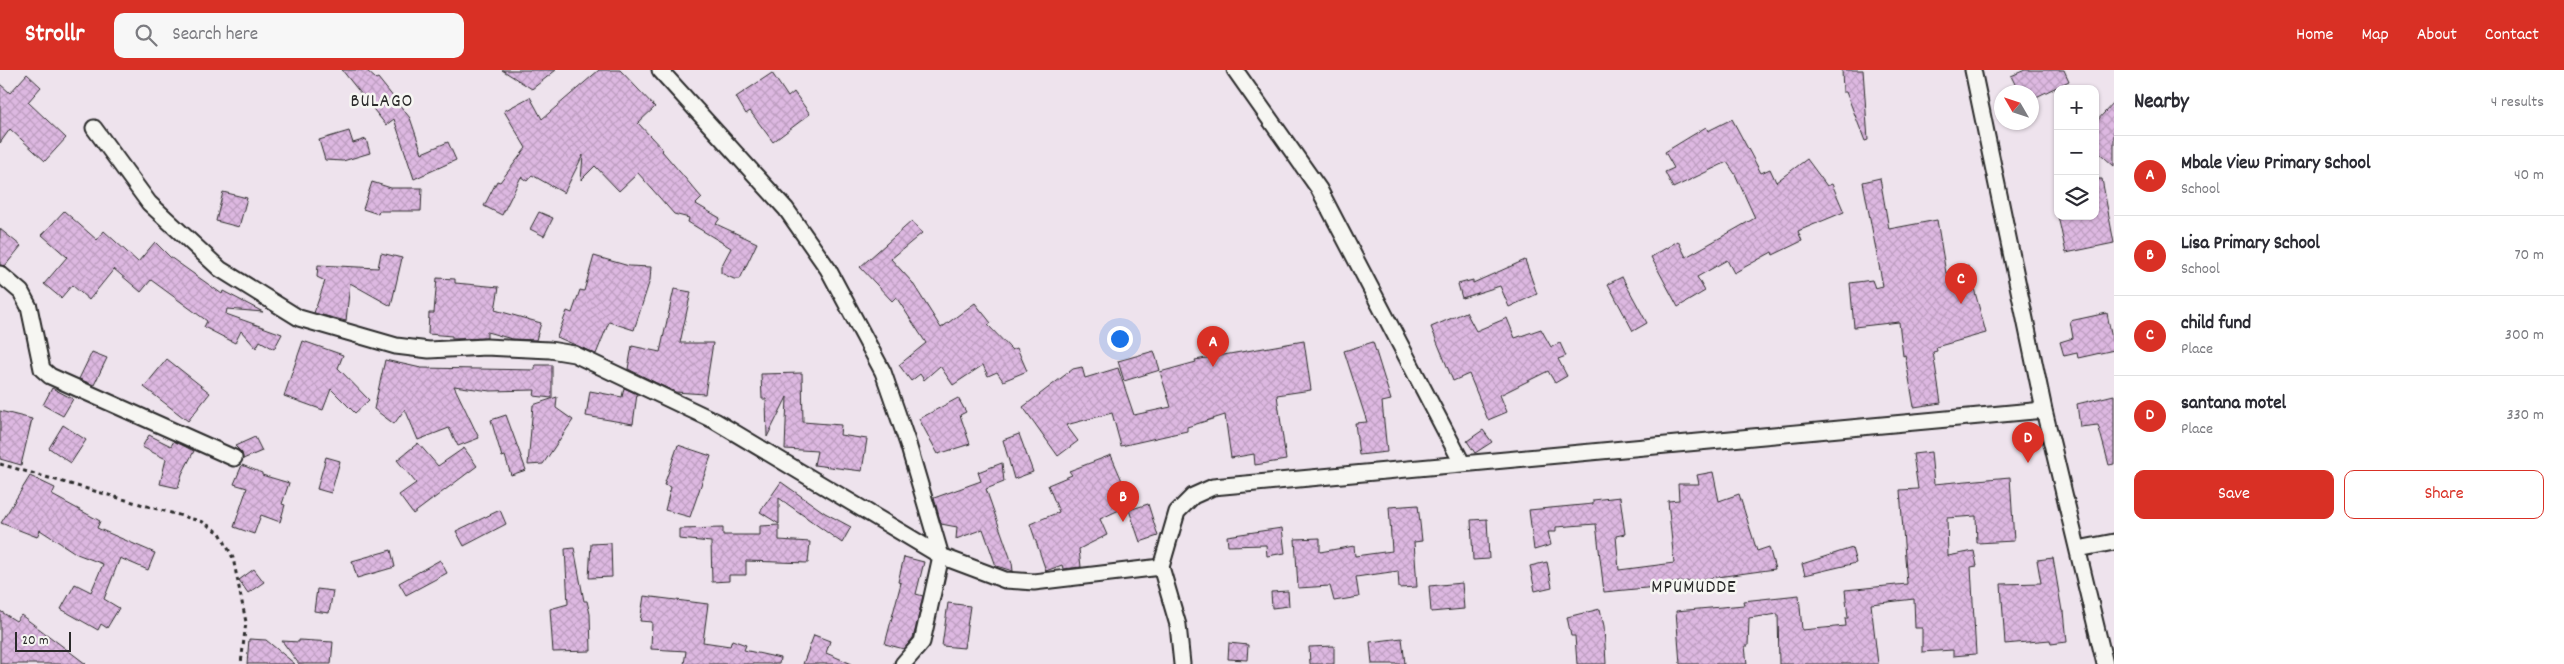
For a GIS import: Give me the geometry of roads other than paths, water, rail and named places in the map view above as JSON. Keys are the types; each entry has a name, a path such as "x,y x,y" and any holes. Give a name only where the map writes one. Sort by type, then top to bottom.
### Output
{"street":[{"path":"660,70 786,209 828,269 883,372 908,444 941,556 922,642 903,664"},
{"path":"1235,70 1319,189 1462,463"},
{"path":"1973,70 2044,410 2105,664"},
{"path":"94,128 149,202 220,269 299,318 396,346 429,350 486,347 550,350 574,354 715,421 941,556 1005,580 1034,582 1161,567"},
{"path":"0,274 21,292 29,307 42,369 50,376 234,458"},
{"path":"1182,664 1178,626 1161,567 1177,512 1193,496 1213,487 2044,410"},
{"path":"2078,549 2114,542"}],"place":[{"name":"child fund","path":"1961,304"},
{"name":"Mbale View Primary School","path":"1213,367"},
{"name":"santana motel","path":"2028,463"},
{"name":"Lisa Primary School","path":"1123,522"}],"district":[{"name":"BULAGO","path":"382,99"},
{"name":"MPUMUDDE","path":"1694,585"}]}
